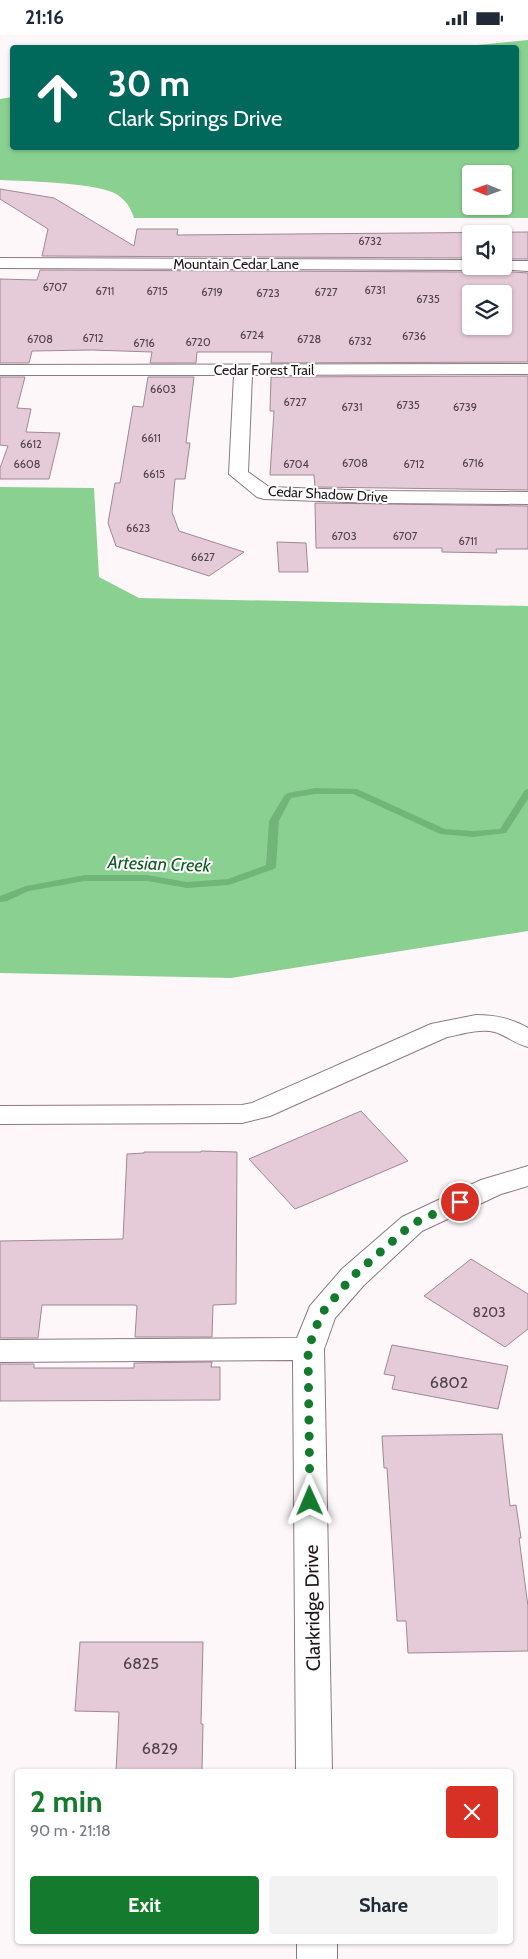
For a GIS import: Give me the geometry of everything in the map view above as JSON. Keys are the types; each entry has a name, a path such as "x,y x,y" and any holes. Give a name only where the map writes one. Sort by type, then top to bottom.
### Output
{"street":[{"name":"Mountain Cedar Lane","path":"0,263 462,265"},
{"path":"512,266 528,266"},
{"name":"Cedar Forest Trail","path":"0,370 528,369"},
{"name":"Cedar Shadow Drive","path":"243,370 238,474 264,493 376,497 528,498"},
{"path":"0,1115 242,1114 260,1110 440,1030 476,1023 494,1023 507,1027 528,1039"},
{"path":"0,1351 308,1349 321,1314 346,1284 412,1224 492,1187 528,1176"},
{"name":"Clarkridge Drive","path":"308,1349 314,1769"},
{"path":"316,1944 317,1959"}],"green space":[{"path":"528,40 528,218 134,218 130,208 120,196 107,190 61,183 0,180 0,99 10,97 10,150 519,150 519,45 478,45"},
{"path":"0,487 94,488 99,577 139,598 528,606 528,931 231,978 0,973"}],"building":[{"path":"0,189 54,198 134,246 137,229 178,229 177,235 462,233 462,258 42,256 48,229 0,199"},
{"path":"512,232 528,232 528,259 512,259"},
{"path":"40,270 462,272 462,275 512,275 512,272 528,273 528,362 271,363 272,352 197,352 196,363 150,363 152,352 92,350 32,351 29,363 0,363 0,279 37,280"},
{"path":"528,376 528,490 315,487 314,475 270,475 274,411 270,411 271,377"},
{"path":"0,377 25,377 17,408 31,409 26,432 60,433 49,479 0,479 0,468 8,446 0,445"},
{"path":"148,377 194,377 186,443 190,443 185,479 175,479 172,512 179,531 244,552 209,576 116,546 108,523 115,483 120,483 133,406 143,407"},
{"path":"315,503 528,506 528,549 496,549 497,553 442,552 442,548 316,548"},
{"path":"277,542 306,543 308,572 279,572"},
{"path":"361,1111 408,1161 295,1209 249,1159"},
{"path":"201,1151 237,1152 236,1304 213,1305 212,1337 135,1337 137,1306 135,1305 42,1305 38,1338 0,1338 0,1241 123,1239 127,1154"},
{"path":"471,1259 528,1294 528,1329 505,1347 424,1296"},
{"path":"392,1345 508,1366 498,1409 392,1389 395,1376 384,1374"},
{"path":"212,1362 211,1367 220,1367 220,1400 0,1401 0,1364 34,1364 34,1368 134,1368 134,1363"},
{"path":"502,1434 510,1506 516,1505 521,1538 519,1538 528,1606 528,1651 408,1653 406,1621 397,1621 387,1468 384,1468 382,1436"},
{"path":"80,1642 203,1642 202,1769 116,1769 119,1712 75,1711"}],"waterway":[{"name":"Artesian Creek","path":"0,899 26,889 85,878 147,878 187,885 229,882 271,867 274,821 288,796 315,791 354,791 443,832 473,834 503,831 528,792"}],"route":[{"path":"310,1501 308,1349 321,1314 352,1277 412,1224 460,1202"}]}
